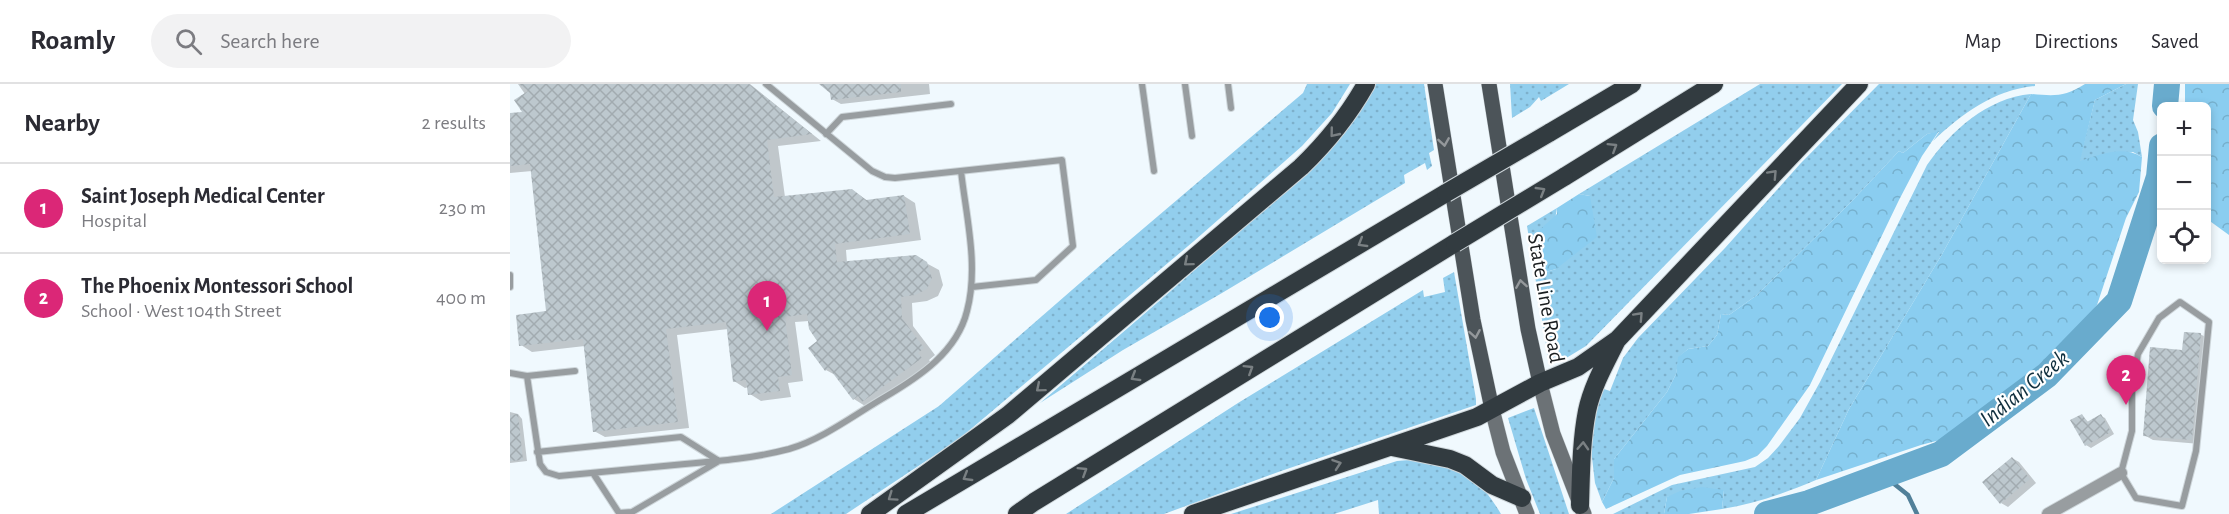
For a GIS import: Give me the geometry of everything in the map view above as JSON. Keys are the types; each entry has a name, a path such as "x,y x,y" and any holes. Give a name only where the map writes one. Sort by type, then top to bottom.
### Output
{"highway":[{"path":"870,514 1008,415 1302,167 1342,124 1366,84"},
{"path":"906,514 1632,84"},
{"path":"1017,514 1044,495 1714,84"},
{"path":"1193,514 1477,417 1540,383 1578,367 1617,339 1858,84"},
{"path":"1582,509 1583,435 1587,410 1595,386 1617,339"},
{"path":"1390,447 1450,459 1465,465 1525,506"}],"main road":[{"path":"1435,84 1473,321 1491,409 1503,452 1525,506"},
{"name":"State Line Road","path":"1489,84 1528,329 1553,434 1582,509"}],"street":[{"path":"2048,514 2121,473"}],"lane":[{"path":"766,84 872,171 885,177 895,178 1062,160 1073,246 1036,280 972,287"},
{"path":"1142,84 1154,171"},
{"path":"1185,84 1192,136"},
{"path":"1228,84 1231,108"},
{"path":"826,134 842,117 951,104"},
{"path":"527,376 540,464 546,472 559,476 719,461 781,450 811,440 914,380 934,364 960,329 967,313 972,287 971,257 961,171"},
{"path":"510,274 510,287"},
{"path":"2180,302 2209,322 2196,450 2182,506 2136,498 2121,473 2132,431 2132,386 2138,354 2159,318 2180,302"},
{"path":"510,373 527,376 575,371"},
{"path":"537,452 681,437 719,461"},
{"path":"593,473 619,513 632,512 719,461"}],"shaded area":[{"path":"1307,84 1350,84 1332,113 1302,146 1194,241 959,439 846,514 771,514 939,406 1303,93"},
{"path":"1376,84 1424,84 1434,150 1429,153 1432,166 1427,170 1425,163 1404,175 1405,183 1123,350 1040,403 1165,296 1314,163 1348,126"},
{"path":"1510,84 1569,84 1541,101 1539,97 1530,107 1512,118"},
{"path":"1760,84 1842,84 1586,346 1563,360 1550,361 1527,226 1557,208 1546,272 1556,269 1590,196 1579,194"},
{"path":"1879,84 2035,84 2035,86 2006,92 1980,104 1933,141 1939,132 1927,134 1903,153 1899,151 1757,295 1729,315 1721,314 1717,335 1708,346 1688,349 1679,357 1676,374 1667,392 1614,459 1614,478 1602,502 1595,483 1590,441 1600,390 1610,391 1623,358 1638,338 1725,248 1800,164"},
{"path":"2126,84 2138,84 2133,120 2138,132 2142,157 2133,152 2079,162 2095,100"},
{"path":"2031,94 1941,256 1849,409 1816,480 1770,498 1722,509 1724,490 1667,497 1664,514 1613,514 1672,485 1755,467 1768,458 1800,418 1820,382 1927,165 1947,140 1985,109 2015,97"},
{"path":"1454,272 1476,405 1281,471 1164,514 1066,514 1238,403 1423,290 1424,297 1445,292 1443,278"},
{"path":"1534,408 1569,514 1540,514 1526,479 1508,418"},
{"path":"1422,459 1448,467 1477,483 1501,514 1379,514 1378,500 1334,514 1231,514 1397,461"}],"green space":[{"path":"2085,84 2126,84 2095,100 2080,161 2119,151 2134,153 2142,157 2139,192 2126,218 2097,305 2081,325 1995,408 1955,436 1816,480 1849,409 1941,256 2031,94 2059,95"},
{"path":"2185,84 2229,84 2229,235 2211,222 2211,102 2185,102"},
{"path":"1939,131 1922,156 1899,200 1810,385 1767,446 1757,456 1745,461 1680,475 1606,509 1602,502 1614,478 1614,459 1667,392 1676,374 1678,357 1688,349 1708,346 1717,335 1721,314 1729,315 1757,295 1899,151 1903,153 1927,134"},
{"path":"1579,194 1590,196 1597,237 1556,269 1546,272 1537,232 1557,214 1557,208"},
{"path":"1702,487 1724,490 1722,509 1689,514 1664,514 1667,497 1680,491"}],"building":[{"path":"519,84 749,84 812,134 767,140 774,197 852,189 866,200 904,195 910,234 835,244 837,262 916,255 927,262 932,278 927,289 915,295 901,297 902,318 924,348 918,353 922,358 862,402 858,396 853,400 829,368 825,371 808,348 817,341 809,329 807,314 785,317 792,375 778,377 780,391 748,395 746,380 733,382 726,322 666,329 678,422 593,432 583,339 519,346 516,315 546,311 530,164 510,166 510,113 522,112 514,100 528,91"},
{"path":"819,84 901,84 901,92 831,100 830,93"},
{"path":"2184,332 2201,333 2192,440 2143,436 2150,347 2182,350"},
{"path":"518,414 523,460 510,461 510,415"},
{"path":"2082,414 2087,422 2101,414 2111,432 2085,446 2070,420"},
{"path":"2012,457 2030,479 2000,504 1982,482"}],"waterway":[{"name":"Indian Creek","path":"2165,102 2167,84"},
{"name":"Indian Creek","path":"1767,514 1809,503 1941,454 2047,375 2119,301 2159,177 2161,156"},
{"path":"1883,475 1908,495 1917,514"}],"place":[{"name":"Saint Joseph Medical Center","path":"767,331"},
{"name":"The Phoenix Montessori School","path":"2126,405"}]}
